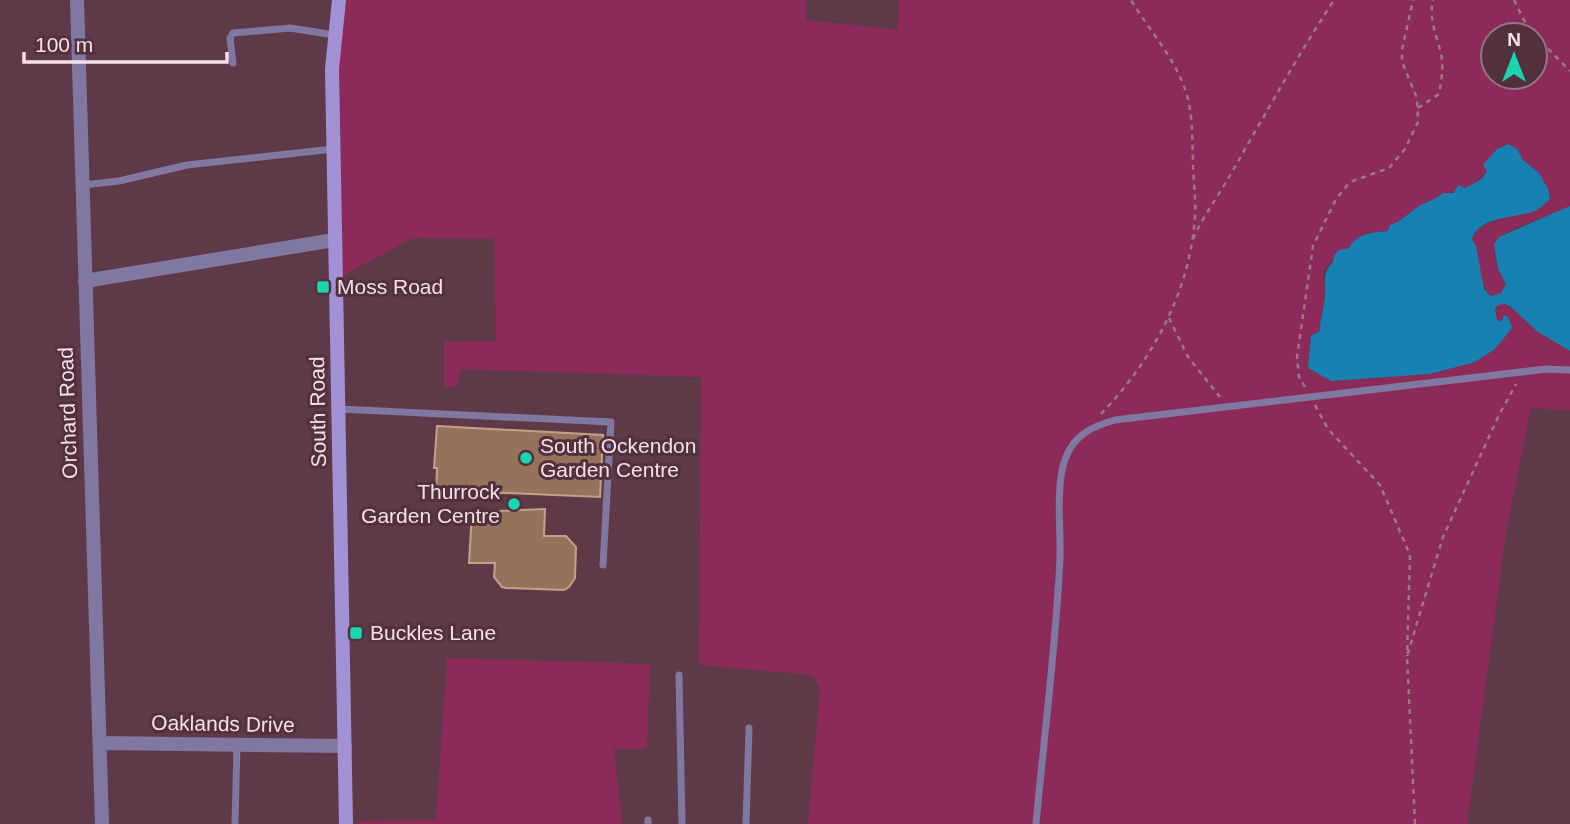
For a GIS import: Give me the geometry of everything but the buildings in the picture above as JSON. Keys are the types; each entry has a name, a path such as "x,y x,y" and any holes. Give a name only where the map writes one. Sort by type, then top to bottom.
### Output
{"main road":[{"name":"South Road","path":"339,0 332,69 346,824"}],"street":[{"name":"Orchard Road","path":"77,0 102,824"},
{"path":"85,281 334,240"},
{"name":"Oaklands Drive","path":"100,743 345,746"}],"lane":[{"path":"233,63 231,33 290,28 335,35"},
{"path":"83,185 119,181 187,165 333,149"},
{"path":"1036,824 1060,559 1062,476 1066,456 1079,436 1096,426 1115,420 1522,371 1570,370"},
{"path":"339,409 379,414 611,422 603,565"},
{"path":"679,675 682,824"},
{"path":"746,824 749,727"},
{"path":"235,824 237,745"}],"path":[{"path":"1101,414 1137,371 1169,318 1188,260 1195,214 1189,107 1178,74 1131,0"},
{"path":"1191,246 1202,219 1225,185 1334,0"},
{"path":"1413,0 1402,62 1417,98 1418,122 1399,159 1389,168 1350,182 1336,199 1313,246 1297,357 1299,377 1328,429 1380,485 1409,555 1407,656 1415,824"},
{"path":"1418,108 1439,94 1442,78 1441,59 1430,13 1433,0"},
{"path":"1514,0 1528,28 1570,71"},
{"path":"1169,318 1188,357 1229,407"},
{"path":"1407,656 1443,537 1522,371"}],"shaded area":[{"path":"346,0 806,0 806,20 898,30 899,0 1570,0 1570,206 1519,226 1494,243 1498,269 1506,284 1501,293 1490,296 1482,279 1473,244 1475,233 1490,223 1536,210 1539,173 1523,160 1517,149 1508,144 1497,149 1484,165 1487,171 1473,184 1462,190 1443,193 1390,225 1388,231 1366,234 1356,239 1349,248 1339,250 1325,272 1320,331 1311,336 1308,368 1331,381 1430,374 1475,362 1495,349 1502,321 1497,321 1495,310 1498,305 1505,304 1538,332 1570,351 1570,410 1531,408 1506,533 1467,824 808,824 820,688 812,675 699,665 701,377 460,369 457,387 444,387 444,342 496,341 494,239 413,238 340,277 337,75"},
{"path":"447,658 650,664 647,749 614,749 622,824 356,824 357,821 436,820"}],"water":[{"path":"1508,144 1517,149 1523,160 1539,173 1550,199 1537,210 1490,222 1476,232 1472,240 1476,246 1484,289 1491,296 1501,293 1506,284 1498,269 1494,244 1499,237 1570,206 1570,351 1538,332 1505,304 1498,305 1495,309 1497,320 1502,321 1504,315 1508,317 1512,328 1495,349 1475,362 1430,374 1331,381 1308,368 1311,336 1320,331 1326,274 1334,255 1339,250 1349,248 1360,237 1388,231 1390,225 1421,205 1443,193 1454,193 1458,185 1465,188 1482,179 1487,171 1483,165 1497,149"}],"place":[{"name":"Moss Road","path":"323,287"},
{"name":"South Ockendon Garden Centre","path":"526,458"},
{"name":"Thurrock Garden Centre","path":"514,504"},
{"name":"Buckles Lane","path":"356,633"}]}
